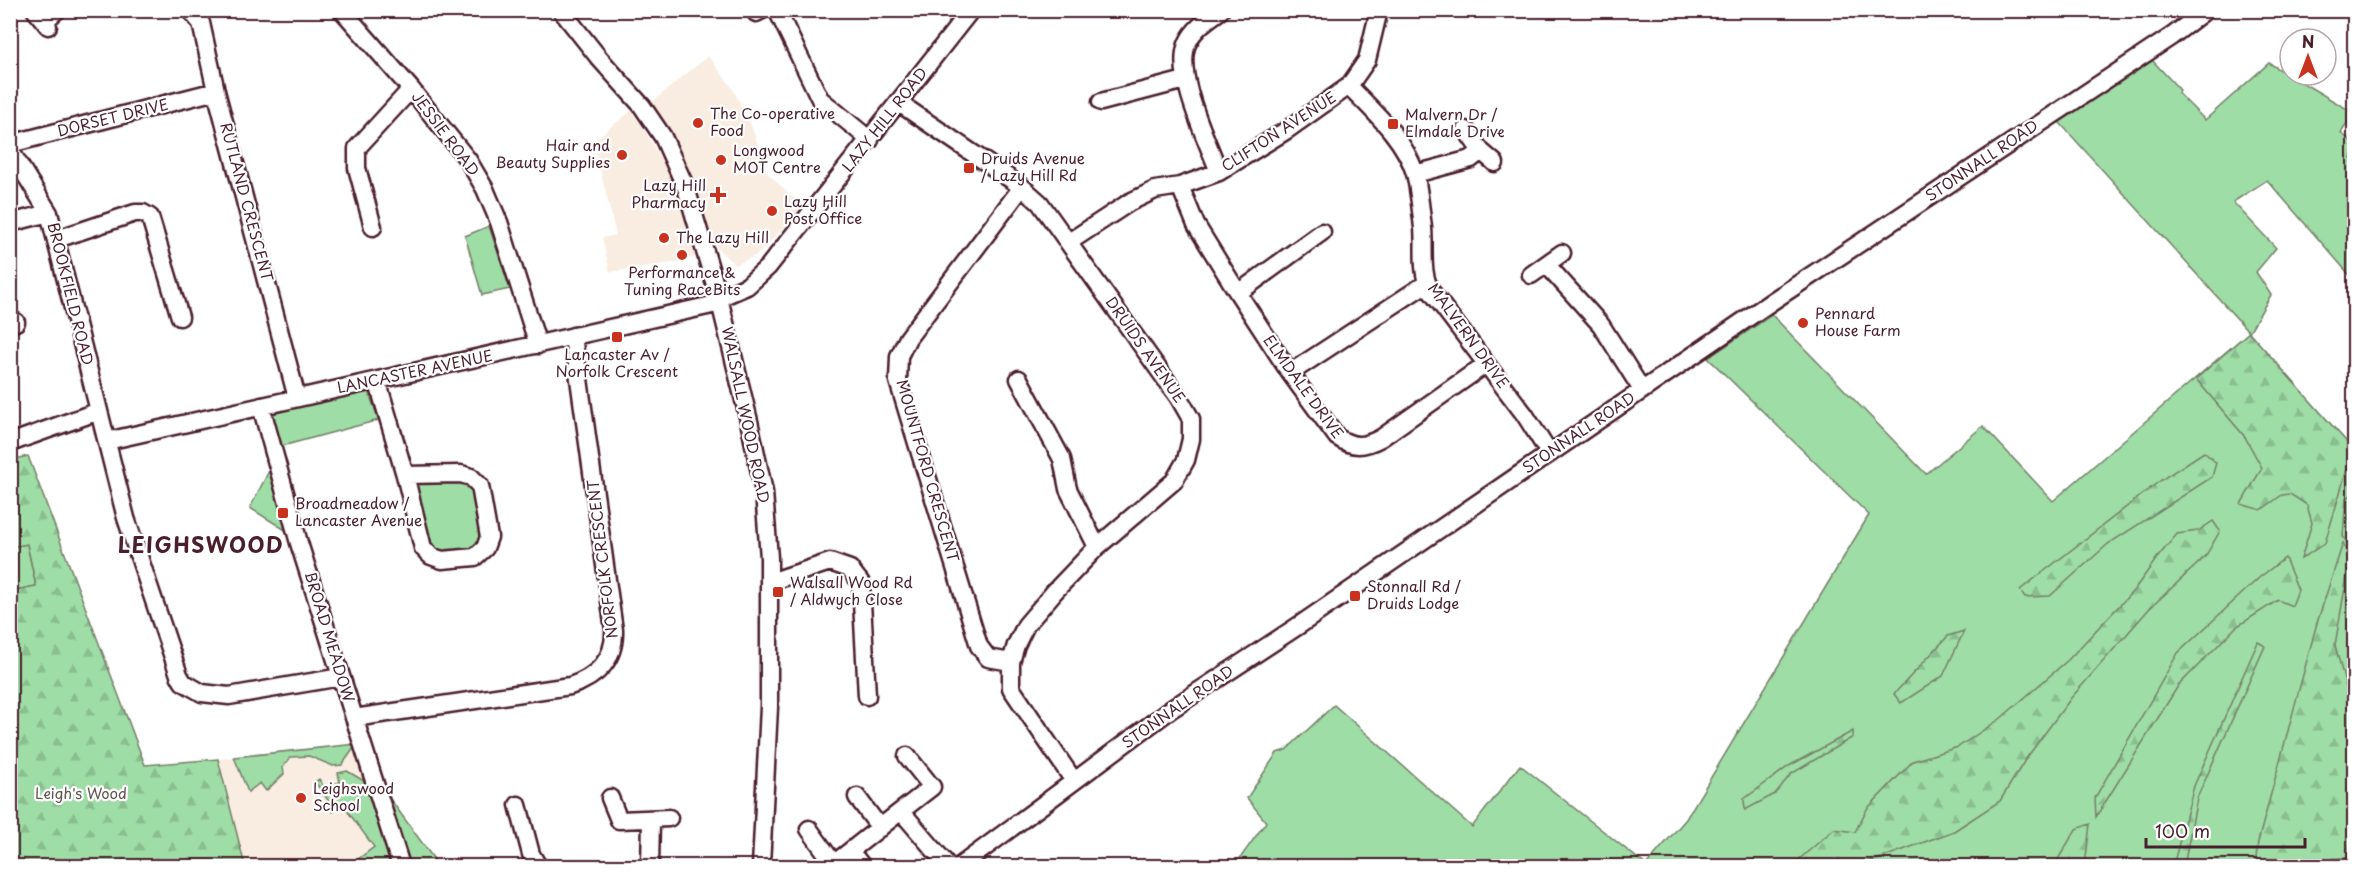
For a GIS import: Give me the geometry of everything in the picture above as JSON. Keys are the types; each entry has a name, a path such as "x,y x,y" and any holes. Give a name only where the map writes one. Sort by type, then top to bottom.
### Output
{"street":[{"name":"JESSIE ROAD","path":"342,10 411,88 468,160 485,189 499,222 538,345"},
{"name":"WALSALL WOOD ROAD","path":"561,10 599,58 642,106 663,137 686,188 719,298 749,421 764,492 770,582 769,707 761,867"},
{"path":"777,10 820,99 870,140"},
{"path":"1219,172 1185,80 1182,58 1188,42 1198,27 1221,10"},
{"name":"CLIFTON AVENUE","path":"1069,242 1130,202 1155,190 1180,186 1219,172 1287,130 1349,86 1367,60 1379,10"},
{"name":"STONNALL ROAD","path":"960,867 1170,710 1301,624 1642,390 2172,36 2206,10"},
{"name":"RUTLAND CRESCENT","path":"196,12 297,398"},
{"name":"LAZY HILL ROAD","path":"719,298 747,286 768,267 899,103 961,14"},
{"path":"1102,102 1185,80"},
{"name":"MALVERN DRIVE","path":"1349,86 1398,140 1415,174 1423,230 1427,283 1526,415 1549,453"},
{"path":"374,227 357,168 357,148 411,88"},
{"name":"DORSET DRIVE","path":"10,144 216,91"},
{"name":"DRUIDS AVENUE","path":"899,103 1022,187 1040,203 1179,398 1191,419 1191,439 1186,460 1174,481 1097,547 1026,625 1016,645 1011,662 1011,688 1074,781"},
{"path":"1466,130 1481,151 1495,163"},
{"name":"BROOKFIELD ROAD","path":"10,150 49,213 126,518 172,659 183,682 202,693 229,696 341,677"},
{"path":"1415,174 1472,159 1481,151"},
{"name":"ELMDALE DRIVE","path":"1180,186 1196,225 1238,293 1290,373 1337,437 1347,444 1356,446 1369,444 1381,438 1486,364"},
{"name":"MOUNTFORD CRESCENT","path":"1011,662 988,658 978,646 898,381 899,356 908,338 1022,187"},
{"path":"10,223 49,213"},
{"path":"57,239 135,213 142,213 150,217 179,317"},
{"path":"1238,293 1319,240"},
{"path":"1531,275 1562,253"},
{"path":"1547,265 1600,325 1642,390"},
{"path":"1290,373 1427,283"},
{"name":"LANCASTER AVENUE","path":"107,441 711,305 719,298"},
{"name":"NORFOLK CRESCENT","path":"354,718 570,686 584,681 606,664 615,640 614,630 573,336"},
{"path":"1018,379 1062,459 1068,489 1097,547"},
{"path":"376,380 405,475 423,548 431,556 442,560 474,557 485,548 489,537 480,486 471,477 460,474 405,475"},
{"name":"BROAD MEADOW","path":"261,406 299,543 401,867"},
{"path":"10,443 99,411"},
{"path":"770,582 830,562 850,569 861,583 872,672 867,696"},
{"path":"809,829 833,865 932,787 907,756"},
{"path":"857,797 880,828"},
{"path":"610,798 620,820 651,821 669,818"},
{"path":"518,805 531,854 538,867"},
{"path":"901,811 948,867"},
{"path":"650,867 651,821"},
{"path":"850,851 862,867"}],"shaded area":[{"path":"708,56 732,87 751,125 767,172 803,208 757,255 735,265 717,248 676,143 651,103"},
{"path":"631,111 672,178 695,257 678,262 610,272 602,238 616,235 593,141"},
{"name":"Leighswood School","path":"357,744 396,866 245,866 218,759"}],"green space":[{"path":"2152,60 2180,90 2178,93 2205,120 2269,63 2278,68 2278,87 2310,87 2354,113 2341,133 2354,143 2351,159 2354,162 2354,280 2267,180 2233,202 2276,248 2256,272 2271,295 2249,332 2059,122"},
{"path":"489,226 510,289 482,295 465,236"},
{"path":"1772,315 1926,474 1983,426 2053,501 2249,332 2354,451 2354,866 1244,866 1238,861 1266,822 1247,798 1277,753 1286,750 1334,705 1472,827 1520,765 1646,865 1686,819 1869,515 1708,358"},
{"path":"2249,332 2353,449 2325,543 2301,559 2312,523 2307,505 2290,494 2282,495 2261,510 2241,504 2262,468 2245,437 2196,379"},
{"path":"363,390 368,391 379,420 282,446 273,419 274,412"},
{"path":"2204,452 2216,463 2212,477 2108,544 2050,596 2025,597 2020,590 2161,480"},
{"name":"Leigh's Wood","path":"28,456 145,765 218,759 245,866 11,866 11,591 36,586 27,544 11,547 10,460"},
{"path":"274,461 295,536 250,508"},
{"path":"448,480 474,487 478,493 485,535 472,553 443,556 427,545 411,481"},
{"path":"2354,494 2354,555 2343,536 2346,498"},
{"path":"2213,521 2220,531 2205,557 2149,609 2071,698 2025,760 2000,801 1954,831 1876,860 1842,866 1796,866 1796,862 1834,829 1855,832 1867,809 1913,761 1958,747 2000,719 2068,660 2134,590 2177,534 2198,531"},
{"path":"2343,543 2350,559 2335,645 2354,717 2354,857 2333,859 2331,866 2255,866 2258,842 2317,623"},
{"path":"27,544 36,586 11,591 11,547"},
{"path":"2285,558 2298,590 2292,606 2278,600 2236,627 2178,686 2096,817 2095,798 2178,653 2260,577"},
{"path":"1964,631 1943,676 1901,703 1894,694 1948,636"},
{"path":"2258,642 2265,646 2197,798 2184,866 2173,866 2194,786"},
{"path":"1853,731 1853,737 1791,774 1775,794 1745,810 1744,799 1789,766"},
{"path":"357,744 342,765 333,766 309,756 291,757 283,767 284,774 266,791 260,783 248,792 234,757"},
{"path":"347,771 371,785 396,866 349,866 374,847 343,805 333,812 328,805 330,803 315,782 319,779 324,787 340,782 338,773"},
{"path":"374,777 439,866 401,866"},
{"path":"2090,824 2085,866 2054,866 2076,829"}],"place":[{"name":"The Co-operative Food","path":"698,123"},
{"name":"Malvern Dr / Elmdale Drive","path":"1393,124"},
{"name":"Hair and Beauty Supplies","path":"622,155"},
{"name":"Longwood MOT Centre","path":"721,160"},
{"name":"Druids Avenue / Lazy Hill Rd","path":"969,168"},
{"name":"Lazy Hill Pharmacy","path":"718,195"},
{"name":"Lazy Hill Post Office","path":"772,211"},
{"name":"The Lazy Hill","path":"664,238"},
{"name":"Performance & Tuning RaceBits","path":"682,255"},
{"name":"Pennard House Farm","path":"1803,323"},
{"name":"Lancaster Av / Norfolk Crescent","path":"617,337"},
{"name":"Broadmeadow / Lancaster Avenue","path":"283,513"},
{"name":"Walsall Wood Rd / Aldwych Close","path":"778,592"},
{"name":"Stonnall Rd / Druids Lodge","path":"1355,596"},
{"name":"Leighswood School","path":"301,798"}],"district":[{"name":"LEIGHSWOOD","path":"201,546"}]}
